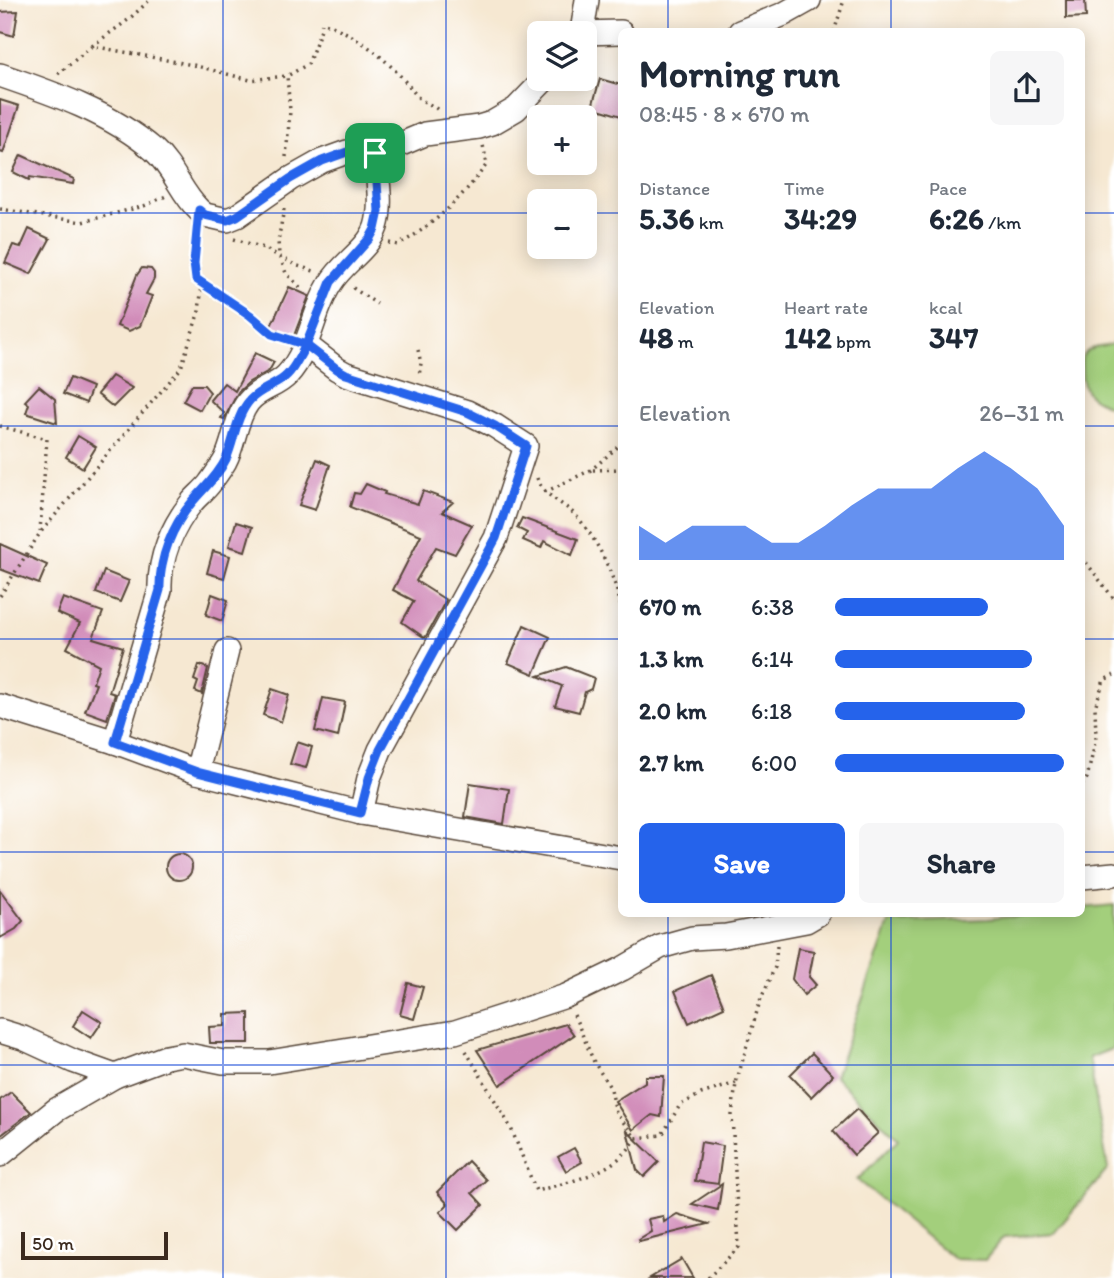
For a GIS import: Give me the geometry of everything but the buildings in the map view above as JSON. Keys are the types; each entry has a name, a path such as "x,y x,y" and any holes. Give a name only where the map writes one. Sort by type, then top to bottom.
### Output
{"street":[{"path":"584,21 587,0"},
{"path":"750,28 809,0"},
{"path":"597,32 618,32"},
{"path":"0,75 50,93 125,129 169,166 199,210 205,215 227,220 322,161 347,152 375,153 425,134 492,122 516,109 533,91"},
{"path":"115,742 160,590 166,545 191,503 226,459 234,429 248,402 263,389 285,377 306,345 327,288 375,229 379,211 375,153"},
{"path":"306,345 346,374 481,418 526,446 496,538 380,750 360,813"},
{"path":"197,772 227,651"},
{"path":"0,706 115,742 197,772 360,813 618,857"},
{"path":"1085,877 1114,874"},
{"path":"0,1155 56,1110 115,1076 166,1057 183,1054 223,1062 269,1062 455,1032 566,996 660,947 692,938 726,936 806,921 813,917"},
{"path":"0,1031 115,1076"}],"path":[{"path":"50,93 55,76 150,0"},
{"path":"835,28 844,0"},
{"path":"92,46 250,79 287,76 308,64 322,22 335,26 377,52 407,82 417,97 468,128 487,164 470,187 426,228 398,245 370,238"},
{"path":"287,76 290,111 285,151 290,179 284,194 284,215 278,241 279,255 286,273 303,290"},
{"path":"0,209 82,222 144,206 183,188"},
{"path":"199,210 194,263 196,279 234,303 272,334 306,345"},
{"path":"227,220 229,237 279,255 295,265 334,277 377,304"},
{"path":"0,596 40,533 181,368 199,311 202,285"},
{"path":"411,394 420,372 418,350"},
{"path":"0,426 47,439 40,533"},
{"path":"526,446 541,489 578,517 608,567 618,598"},
{"path":"545,492 591,470 618,447"},
{"path":"591,470 618,470"},
{"path":"1085,561 1114,599"},
{"path":"1085,781 1096,739 1095,707 1104,680 1114,675"},
{"path":"708,1278 739,1247 732,1115 736,1083 760,1001 775,967 779,926"},
{"path":"566,996 594,1062 611,1089 616,1113 636,1138"},
{"path":"455,1032 511,1128 536,1191 591,1176 629,1150 636,1138"},
{"path":"636,1138 662,1135 680,1105 701,1094 736,1083"}],"green space":[{"path":"1114,343 1114,408 1094,399 1085,388 1085,354 1094,348"},
{"path":"1114,905 1114,1048 1089,1058 1108,1169 1054,1233 1004,1237 985,1260 954,1259 857,1180 898,1139 835,1077 889,923 1008,917 1085,917 1085,908"}],"route":[{"path":"375,153 347,152 322,161 227,220 205,215 199,210 194,263 196,279 234,303 272,334 306,345 285,377 258,392 248,402 234,429 226,459 191,503 166,545 160,590 115,742 197,772 360,813 380,750 496,538 526,446 467,412 346,374 306,345 327,288 375,229 379,211 375,153"}]}
